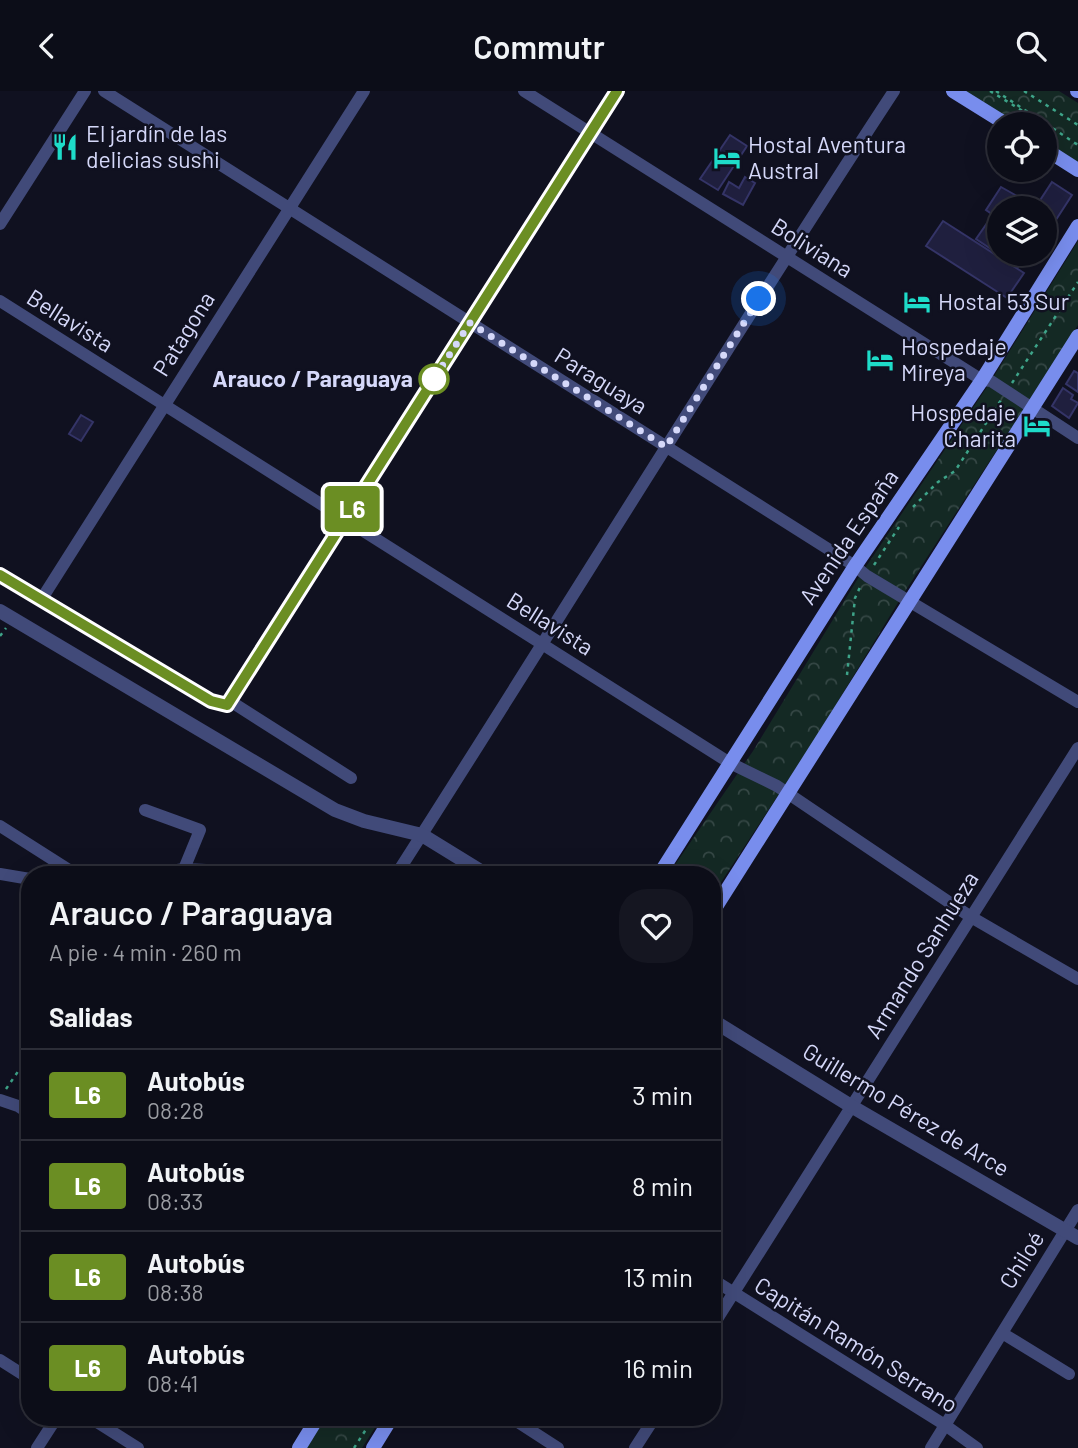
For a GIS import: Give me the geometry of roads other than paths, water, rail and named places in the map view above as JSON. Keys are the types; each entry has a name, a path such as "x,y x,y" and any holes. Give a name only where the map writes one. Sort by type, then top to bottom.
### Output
{"main road":[{"path":"953,91 987,112"},
{"path":"1057,157 1078,170"},
{"name":"Avenida España","path":"665,866 855,566 982,380 1078,226"},
{"path":"721,899 1078,336"},
{"path":"299,1448 312,1426"},
{"path":"373,1448 386,1426"}],"street":[{"path":"0,224 85,91"},
{"name":"Paraguaya","path":"104,91 867,576 1078,702"},
{"name":"Patagona","path":"41,600 364,91"},
{"name":"Boliviana","path":"524,91 982,380 991,381 1078,438"},
{"path":"228,703 617,91"},
{"path":"403,866 786,256 894,91"},
{"name":"Bellavista","path":"0,301 730,762 788,793 971,917 1078,979"},
{"path":"0,575 211,701 228,703 351,778"},
{"path":"0,611 335,810 364,821 422,835 472,866"},
{"name":"Armando Sanhueza","path":"721,1313 1078,748"},
{"path":"145,810 200,830 185,866"},
{"path":"0,826 64,866"},
{"path":"0,874 21,878"},
{"name":"Guillermo Pérez de Arce","path":"721,1026 851,1106 1072,1234"},
{"path":"0,1099 21,1108"},
{"name":"Chiloé","path":"931,1448 1002,1333 1072,1234 1078,1210"},
{"name":"Capitán Ramón Serrano","path":"721,1285 945,1425 977,1448"},
{"path":"1002,1333 1069,1374"},
{"path":"0,1360 21,1373"},
{"path":"37,1448 51,1426"},
{"path":"103,1426 138,1448"},
{"path":"524,1426 558,1448"},
{"path":"635,1448 649,1426"}],"place":[{"name":"El jardín de las delicias sushi","path":"65,147"},
{"name":"Hostal Aventura Austral","path":"727,158"},
{"name":"Hostal 53 Sur","path":"917,302"},
{"name":"Hospedaje Mireya","path":"880,360"},
{"name":"Arauco / Paraguaya","path":"434,379"},
{"name":"Hospedaje Charita","path":"1037,426"}]}
